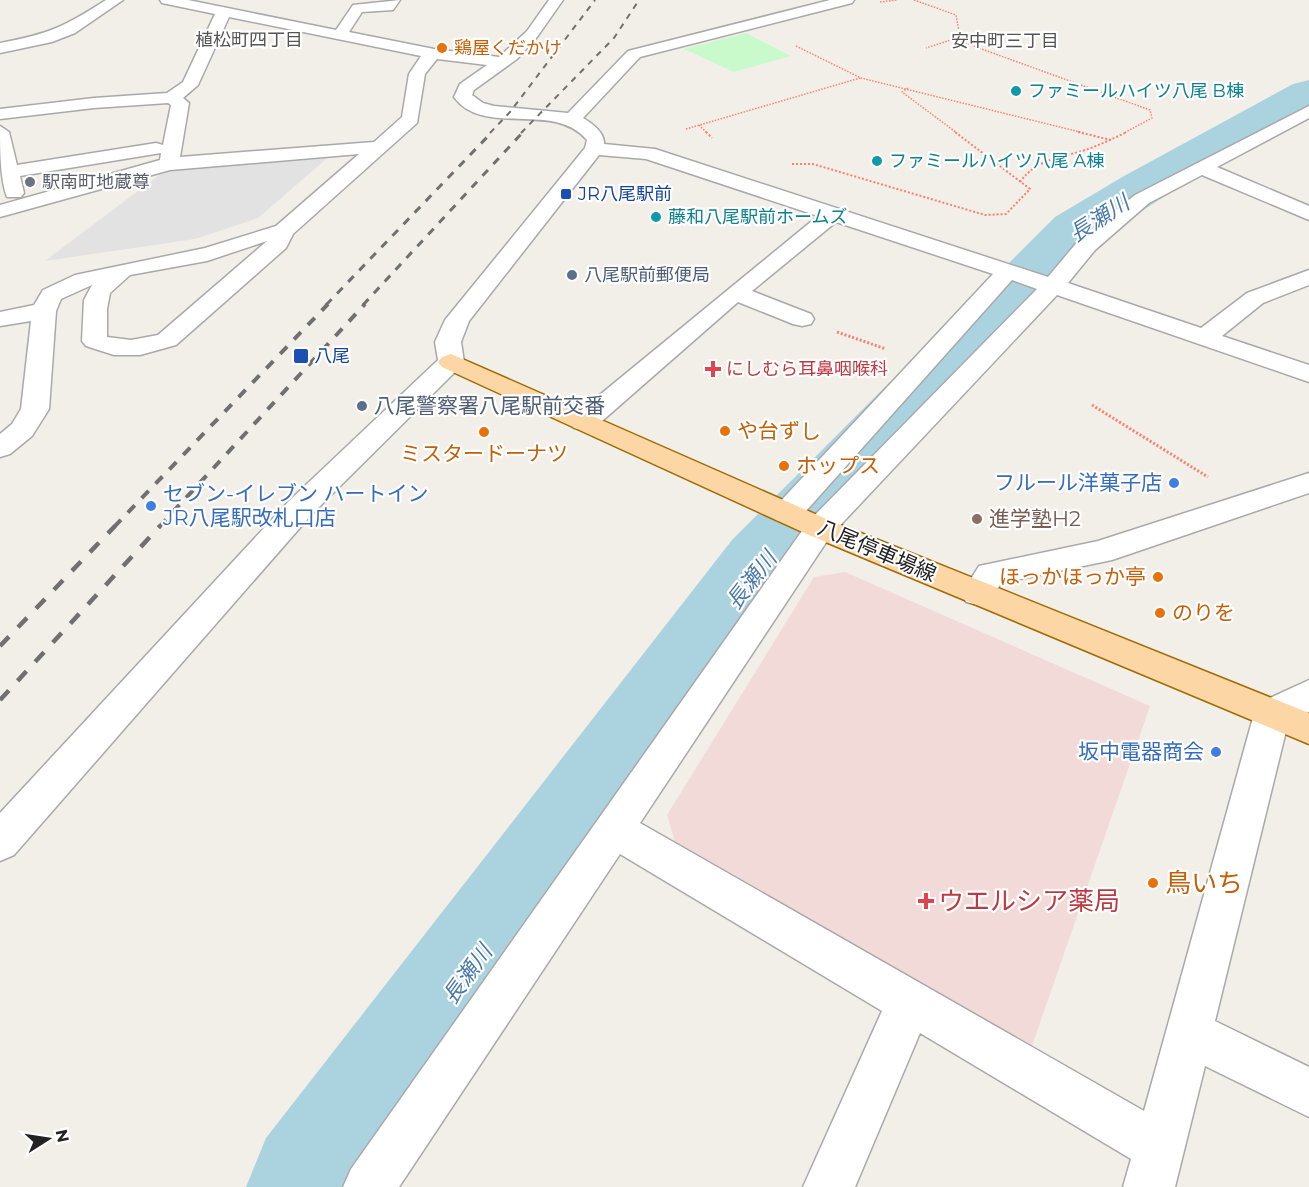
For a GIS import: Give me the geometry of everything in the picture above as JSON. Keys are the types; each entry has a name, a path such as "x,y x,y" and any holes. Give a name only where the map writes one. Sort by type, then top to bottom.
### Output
{"main road":[{"name":"八尾停車場線","path":"451,362 806,522 978,593 1297,712"}],"street":[{"path":"0,48 47,39 70,30 116,0"},
{"path":"167,0 203,9 222,7 339,36 434,54 502,62"},
{"path":"339,36 358,8 388,7 393,0"},
{"path":"0,842 301,507 451,362 448,342 458,320 594,149 596,140 592,131 572,119 479,108 463,97 466,88 502,62 532,34 555,0"},
{"path":"572,119 633,54 847,0"},
{"path":"769,4 788,14"},
{"path":"0,114 94,103 171,98 190,85 222,7"},
{"path":"121,272 103,282 96,292 95,341 108,347 126,350 167,340 278,243 283,231 411,119 416,72 421,63 434,54"},
{"path":"171,98 180,103 171,155"},
{"path":"369,1187 614,829 806,522 924,363 1031,279 1087,245 1142,199 1309,111"},
{"path":"0,132 9,172 8,209 171,155"},
{"path":"9,172 171,155 380,147"},
{"path":"594,149 648,153 1031,279 1309,374"},
{"path":"1203,168 1309,214"},
{"path":"584,422 735,293 832,214"},
{"path":"0,448 22,430 35,409 44,311 51,295 82,279 210,254 260,235 283,231"},
{"path":"210,254 237,256 248,269"},
{"path":"1204,338 1255,298 1309,277"},
{"path":"806,522 1031,279"},
{"path":"735,293 802,319"},
{"path":"0,319 44,311"},
{"path":"978,593 990,574 1101,552 1309,483"},
{"path":"614,829 910,1002 1154,1167 1190,1032 1297,712"},
{"path":"829,1187 910,1002"},
{"path":"1190,1032 1309,1093"}],"path":[{"path":"914,0 956,15 960,37 926,48"},
{"path":"954,39 1150,110 1152,118 1111,140 1081,152 1042,160 1028,169 1020,182"},
{"path":"792,43 861,78 1111,140"},
{"path":"648,153 664,136 861,78"},
{"path":"792,164 813,164 985,215 1006,214 1030,189 903,92 908,88"},
{"path":"699,125 715,141"},
{"path":"802,319 924,363"},
{"path":"1092,405 1194,467 1247,505"}],"shaded area":[{"path":"332,154 258,218 195,239 45,261 170,167"},
{"path":"845,572 1150,706 1032,1046 675,842 667,815 814,577"}],"green space":[{"path":"746,33 791,56 734,72 684,49"}],"waterway":[{"name":"長瀬川","path":"315,1187 762,561 874,439 1075,229 1143,187 1309,94"}],"railway":[{"path":"490,133 510,112 595,0"},
{"path":"521,133 614,38 639,0"},
{"path":"326,305 492,132"},
{"path":"363,305 523,132"},
{"path":"114,527 328,304"},
{"path":"159,527 365,304"},
{"path":"0,646 115,526"},
{"path":"0,700 160,526"}],"place":[{"name":"鶏屋くだかけ","path":"442,48"},
{"name":"ファミールハイツ八尾 B棟","path":"1016,91"},
{"name":"ファミールハイツ八尾 A棟","path":"877,161"},
{"name":"駅南町地蔵尊","path":"30,182"},
{"name":"JR八尾駅前","path":"566,194"},
{"name":"藤和八尾駅前ホームズ","path":"656,217"},
{"name":"八尾駅前郵便局","path":"572,275"},
{"name":"八尾","path":"301,356"},
{"name":"にしむら耳鼻咽喉科","path":"713,369"},
{"name":"八尾警察署八尾駅前交番","path":"362,406"},
{"name":"や台ずし","path":"725,431"},
{"name":"ミスタードーナツ","path":"484,432"},
{"name":"ホップス","path":"784,466"},
{"name":"フルール洋菓子店","path":"1174,483"},
{"name":"セブン-イレブン ハートイン JR八尾駅改札口店","path":"151,506"},
{"name":"進学塾H2","path":"977,519"},
{"name":"ほっかほっか亭","path":"1158,577"},
{"name":"のりを","path":"1160,613"},
{"name":"坂中電器商会","path":"1216,752"},
{"name":"鳥いち","path":"1153,883"},
{"name":"ウエルシア薬局","path":"926,901"}],"district":[{"name":"植松町四丁目","path":"249,40"},
{"name":"安中町三丁目","path":"1005,41"}]}
